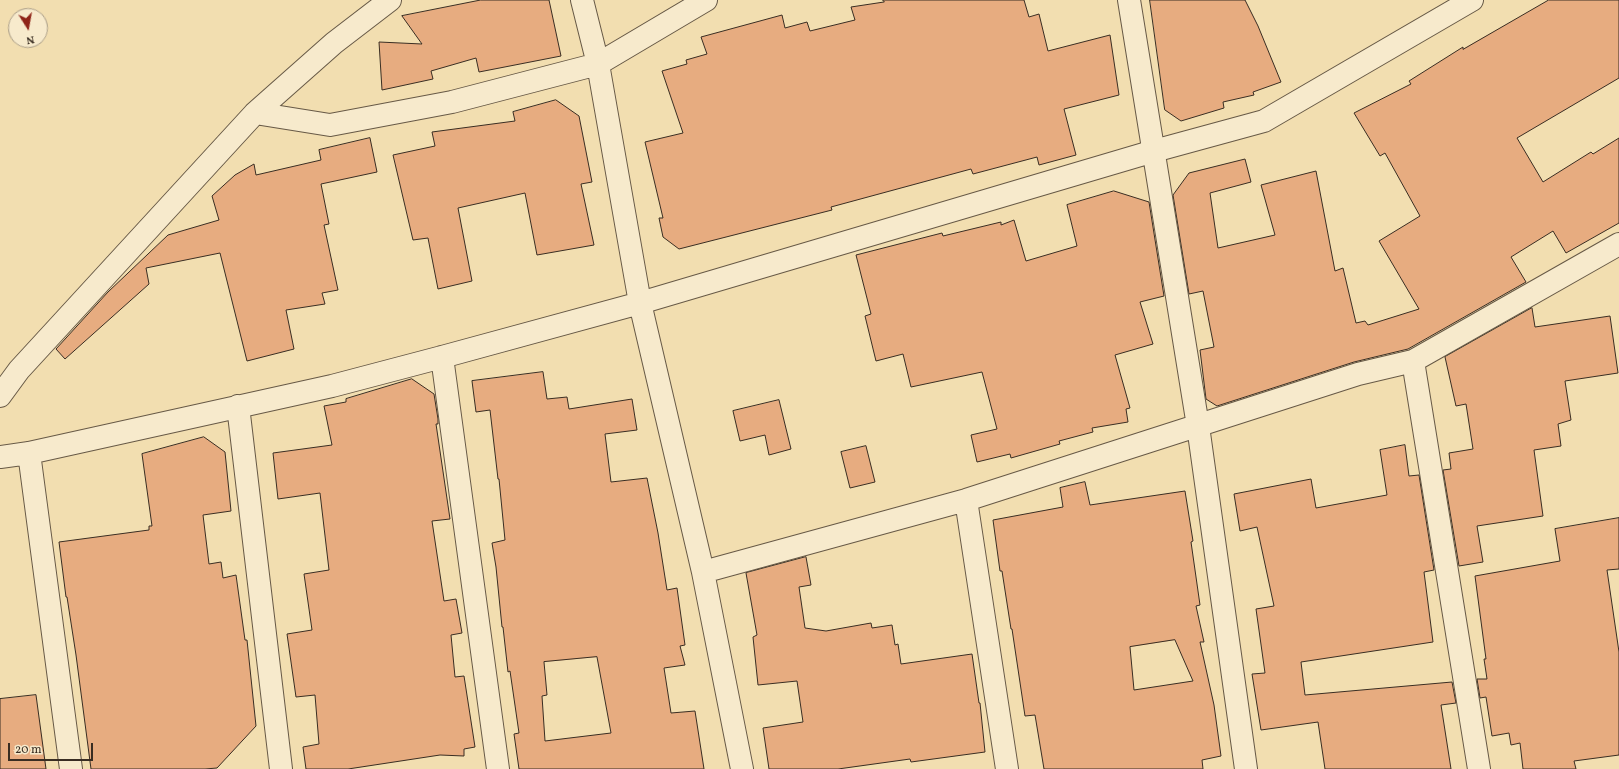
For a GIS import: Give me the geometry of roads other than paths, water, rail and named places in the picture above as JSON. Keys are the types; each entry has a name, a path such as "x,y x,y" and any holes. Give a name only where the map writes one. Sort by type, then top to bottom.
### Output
{"street":[{"path":"0,396 19,370 255,113 334,43 390,0"},
{"path":"582,0 598,64 640,303 703,572 742,769"},
{"path":"255,113 330,126 452,102 598,64 706,0"},
{"path":"1129,0 1198,426 1246,769"},
{"path":"0,457 29,453 332,386 442,357 640,303 1154,150 1264,122 1472,0"},
{"path":"703,572 966,500 1358,374 1413,361 1619,244"},
{"path":"442,357 498,769"},
{"path":"1413,361 1479,769"},
{"path":"238,406 281,769"},
{"path":"29,453 71,769"},
{"path":"966,500 1007,769"}]}
